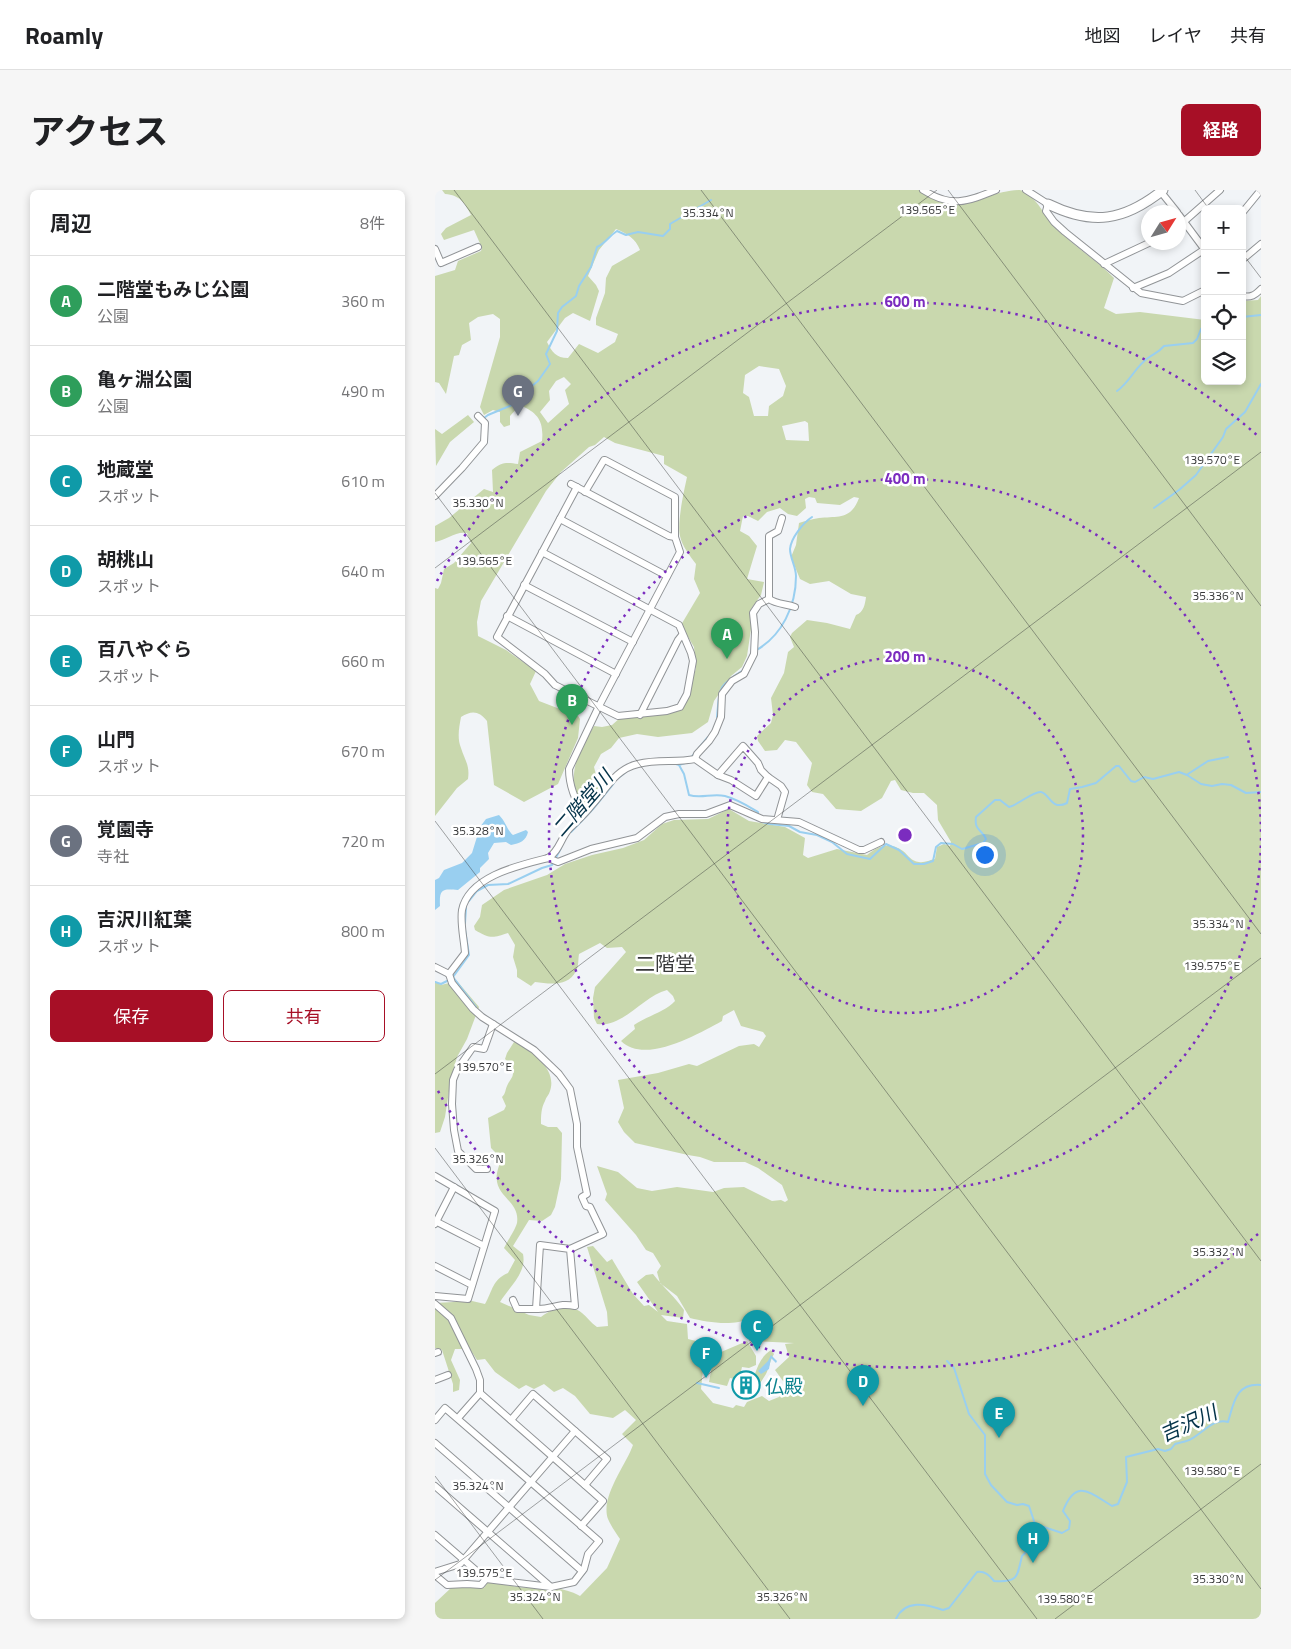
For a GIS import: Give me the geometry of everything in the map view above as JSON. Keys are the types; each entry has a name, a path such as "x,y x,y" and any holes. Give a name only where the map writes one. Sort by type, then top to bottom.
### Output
{"street":[{"path":"923,190 938,199 952,202 963,202 996,190"},
{"path":"975,190 980,196"},
{"path":"1026,190 1048,204 1074,215 1101,218 1121,214 1137,207 1162,191 1172,205"},
{"path":"1186,220 1220,190"},
{"path":"1246,208 1259,191"},
{"path":"1048,204 1046,211 1054,222 1141,294 1183,301 1201,292"},
{"path":"1186,229 1201,245"},
{"path":"1246,257 1260,246"},
{"path":"435,249 441,263 478,247"},
{"path":"1104,264 1141,247"},
{"path":"1133,288 1169,273 1204,250"},
{"path":"1246,297 1255,296 1261,289"},
{"path":"435,496 463,468 484,442 485,424 479,416"},
{"path":"583,814 574,796 569,779 569,769 599,706 680,552 675,537 675,497 605,460 585,492"},
{"path":"543,552 679,625 693,661 685,699 675,710 640,715 618,716 555,685 545,674 497,637 560,519 574,486 669,536 675,537"},
{"path":"769,599 769,536 778,531 782,518"},
{"path":"560,519 667,576"},
{"path":"525,585 633,642"},
{"path":"769,599 774,603 783,603 795,607"},
{"path":"536,1309 540,1245 570,1249 603,1234 590,1207 586,1206 582,1198 587,1194 577,1147 577,1124 570,1089 559,1074 534,1050 473,1009 451,983 449,974 465,953 461,918 465,901 476,888 501,872 548,858 554,854 563,834 593,805 613,778 632,766 664,760 678,762 691,760 715,732 721,717 722,694 732,681 744,674 754,654 755,632 753,614 759,604 769,599"},
{"path":"507,616 616,674"},
{"path":"640,715 682,635"},
{"path":"718,775 743,746 768,777 781,786 785,792 777,820"},
{"path":"691,760 731,780 756,796 768,777"},
{"path":"548,858 559,862 591,849 637,838 665,817 679,814 706,814 730,805 759,818 799,822 859,850 864,850 881,842"},
{"path":"435,967 449,974"},
{"path":"487,1169 476,1169 458,1151 454,1130 451,1086 457,1070 473,1047 484,1049 493,1024"},
{"path":"435,1176 495,1212 467,1300 435,1296"},
{"path":"454,1187 436,1223 484,1246"},
{"path":"513,1300 517,1309 544,1309 563,1304 575,1306 570,1249"},
{"path":"435,1266 473,1285"},
{"path":"435,1304 451,1318 477,1369 480,1380 480,1393 458,1418"},
{"path":"435,1380 448,1376"},
{"path":"480,1393 603,1501 581,1526"},
{"path":"511,1420 533,1394 607,1459 585,1485"},
{"path":"435,1420 445,1408 599,1541 588,1554 582,1571 574,1582 551,1587 486,1579 435,1535"},
{"path":"486,1579 481,1585 447,1585 435,1573 456,1566 464,1560 575,1431"},
{"path":"435,1442 582,1571"},
{"path":"435,1486 551,1587"}],"green space":[{"path":"442,190 919,190 944,202 961,203 1003,192 1020,190 1039,205 1061,233 1114,278 1104,308 1116,314 1140,312 1201,320 1201,385 1246,385 1246,301 1258,300 1261,296 1261,1619 435,1619 435,1603 452,1587 484,1588 488,1581 509,1586 562,1589 580,1596 607,1568 620,1539 608,1519 606,1510 615,1481 633,1445 622,1434 636,1420 625,1410 613,1418 590,1414 575,1396 563,1388 554,1392 544,1384 534,1389 526,1385 519,1389 495,1372 485,1359 477,1360 470,1349 455,1349 451,1360 460,1380 459,1390 453,1392 453,1384 442,1350 435,1348 435,1303 472,1301 485,1304 493,1286 508,1273 515,1260 504,1248 516,1226 517,1214 514,1207 499,1189 497,1172 502,1159 491,1148 488,1118 504,1110 506,1106 502,1097 512,1078 513,1067 505,1059 514,1042 522,1043 548,1070 551,1083 550,1091 543,1106 541,1124 548,1127 557,1127 562,1133 561,1179 555,1207 551,1215 542,1221 529,1220 513,1246 523,1254 524,1261 520,1274 500,1302 529,1315 541,1317 560,1307 571,1307 582,1313 597,1327 608,1326 607,1312 587,1247 593,1246 607,1262 612,1259 633,1294 644,1306 649,1305 658,1312 637,1282 646,1275 653,1274 660,1282 657,1272 661,1266 653,1253 646,1250 636,1235 605,1200 607,1194 597,1166 618,1172 637,1188 652,1191 677,1187 713,1192 724,1188 744,1187 772,1201 781,1200 785,1202 788,1200 782,1185 758,1168 745,1162 714,1162 700,1157 635,1143 624,1132 618,1122 624,1108 618,1080 658,1073 689,1064 697,1066 739,1046 754,1044 759,1047 766,1036 763,1032 741,1026 734,1010 723,1016 722,1021 672,1045 644,1050 631,1048 621,1041 635,1029 634,1025 675,1001 667,990 658,993 616,1021 597,1024 594,1018 593,998 595,987 626,952 622,947 607,948 600,943 579,954 577,969 568,980 558,983 535,982 531,986 517,977 513,957 515,945 508,933 491,937 475,930 474,926 480,917 482,905 504,890 547,875 565,864 623,848 644,840 662,824 674,820 708,819 729,809 749,821 785,827 805,838 803,855 808,858 837,849 867,855 875,849 888,845 903,851 914,861 923,862 935,859 937,847 944,844 950,846 951,842 938,820 937,805 924,793 901,790 895,780 891,781 882,798 861,811 836,809 823,794 812,792 807,785 812,763 796,742 785,740 777,750 765,751 758,741 757,736 771,723 773,715 771,698 784,673 788,652 794,647 790,637 792,633 807,620 850,629 856,615 864,608 866,597 851,594 829,581 810,584 800,579 791,557 796,545 799,523 819,518 843,516 856,505 859,498 854,497 840,505 817,503 815,498 809,497 805,499 806,508 797,516 788,514 780,508 767,512 758,521 748,516 743,516 740,531 749,536 757,546 747,579 764,582 761,595 751,609 751,629 747,656 742,667 731,676 714,701 708,722 692,733 658,737 637,734 619,738 611,748 601,754 594,767 599,787 587,803 580,805 576,794 574,773 579,754 594,726 612,725 620,718 674,711 690,689 696,668 694,647 681,625 700,593 694,579 696,564 683,543 679,530 681,506 687,477 664,464 664,456 615,443 604,437 595,445 589,447 561,472 546,491 481,601 477,622 478,636 506,650 536,671 530,684 539,701 578,716 580,719 578,738 558,784 524,802 494,785 487,721 478,713 469,713 461,717 459,729 460,744 468,766 468,779 457,788 435,816 435,588 438,589 441,583 444,569 454,563 471,543 467,533 455,534 435,542 435,526 449,518 484,489 493,492 492,470 504,463 518,464 520,452 542,441 541,423 539,418 531,411 520,405 510,416 510,425 504,427 500,422 500,412 493,410 484,415 480,407 500,337 500,319 493,314 478,317 469,323 471,340 462,345 459,355 454,356 446,394 439,383 435,382 435,276 455,270 458,261 481,251 482,248 474,230 444,240 441,234 446,228 471,215 461,200 445,194","holes":["616,229 631,237 640,250 612,266 606,278 605,293 596,318 596,325 618,334 615,342 598,353 579,344 568,358 557,356 547,342 565,318 573,313 590,321 599,291 588,276 599,250","759,366 779,369 786,386 783,396 769,406 768,416 754,416 749,397 743,393 745,375","564,377 571,384 565,390 569,404 548,423 540,412 550,400 549,391 556,381","805,421 808,423 809,441 786,440 782,426","662,1284 677,1296 690,1318 728,1323 750,1318 749,1341 794,1343 785,1344 789,1357 775,1370 783,1381 790,1386 779,1397 769,1401 762,1396 747,1402 744,1407 736,1405 733,1408 713,1403 701,1389 707,1354 715,1353 714,1348 708,1344 688,1339 687,1324 667,1321 661,1315 683,1318 684,1310"]},
{"path":"468,415 474,422 450,442 436,466 435,429 442,434"},
{"path":"435,981 441,985 457,981 479,1007 467,1039 457,1057 451,1078 445,1117 440,1132 435,1133"},
{"path":"747,1341 756,1356 756,1365 749,1368 742,1367 739,1380 730,1378 727,1386 709,1382 714,1355"},
{"path":"771,1350 774,1354 766,1374 754,1396 750,1395 759,1364"}],"water":[{"path":"499,815 513,835 526,830 528,832 526,838 511,845 506,842 494,843 488,853 489,859 480,868 480,872 458,890 443,891 440,896 440,906 435,910 435,880 439,878 444,870 462,863 472,853 480,827 486,819"},
{"path":"771,1355 777,1361 776,1363 771,1358 769,1369 761,1374 758,1371"}],"waterway":[{"path":"484,418 517,403 521,395 538,381 550,364 546,354 557,331 558,313 562,307 576,296 579,286 591,267 597,247 617,231 626,235 638,232 663,236 670,229 670,224 711,200"},
{"path":"1246,317 1261,315"},
{"path":"1117,391 1143,362 1164,346 1193,343 1201,329"},
{"path":"1154,508 1196,475 1223,437 1226,429 1245,412 1261,384"},
{"path":"755,651 773,637 786,619 793,598 796,576 790,552 791,545 798,531 812,517"},
{"path":"717,717 719,694 723,685 742,671"},
{"path":"690,759 708,737"},
{"path":"1188,774 1208,761 1228,757"},
{"name":"二階堂川","path":"673,763 679,765 685,763"},
{"name":"二階堂川","path":"679,765 684,774 689,795 725,796 746,805 758,812 758,815"},
{"name":"二階堂川","path":"762,822 789,826 800,832 817,835 832,842 847,854 870,859 886,844 899,850 914,864 924,864 933,861 936,847 941,843 953,844 962,849 983,843 986,839 976,825 976,817 995,800 1000,800 1009,807 1041,792 1054,804 1062,805 1067,803 1070,789 1096,783 1116,766 1119,766 1131,781 1135,782 1144,777 1153,779 1179,772 1201,784 1212,786 1231,785 1246,793 1261,792"},
{"name":"二階堂川","path":"617,779 627,771"},
{"name":"二階堂川","path":"571,832 614,783"},
{"name":"二階堂川","path":"469,901 477,891 488,885 508,884 552,865 561,848"},
{"name":"二階堂川","path":"465,923 466,908"},
{"name":"二階堂川","path":"453,977 469,955 465,930"},
{"name":"二階堂川","path":"453,977 476,1007"},
{"name":"二階堂川","path":"435,982 441,984 449,980"},
{"path":"947,1361 954,1368 969,1414 985,1435 985,1474 991,1485 1007,1502 1029,1506 1035,1524"},
{"path":"697,1383 719,1388"},
{"name":"吉沢川","path":"1035,1524 1062,1533 1069,1529 1070,1521 1063,1511 1073,1494 1078,1491 1090,1493 1112,1506 1118,1504 1127,1482 1126,1457 1158,1449 1165,1451 1171,1449 1175,1444 1189,1440 1213,1424 1223,1421 1228,1422 1237,1395 1246,1387 1261,1385"},
{"name":"吉沢川","path":"896,1619 905,1608 910,1606 923,1605 943,1610 949,1608 977,1572 987,1574 994,1581 1013,1579 1018,1573 1022,1556 1027,1551 1035,1524"}],"place":[{"name":"覚園寺","path":"518,416"},
{"name":"二階堂もみじ公園","path":"727,659"},
{"name":"亀ヶ淵公園","path":"572,725"},
{"name":"地蔵堂","path":"757,1351"},
{"name":"山門","path":"706,1378"},
{"name":"仏殿","path":"746,1385"},
{"name":"胡桃山","path":"863,1406"},
{"name":"百八やぐら","path":"999,1438"},
{"name":"吉沢川紅葉","path":"1033,1563"}],"district":[{"name":"二階堂","path":"665,963"}]}
